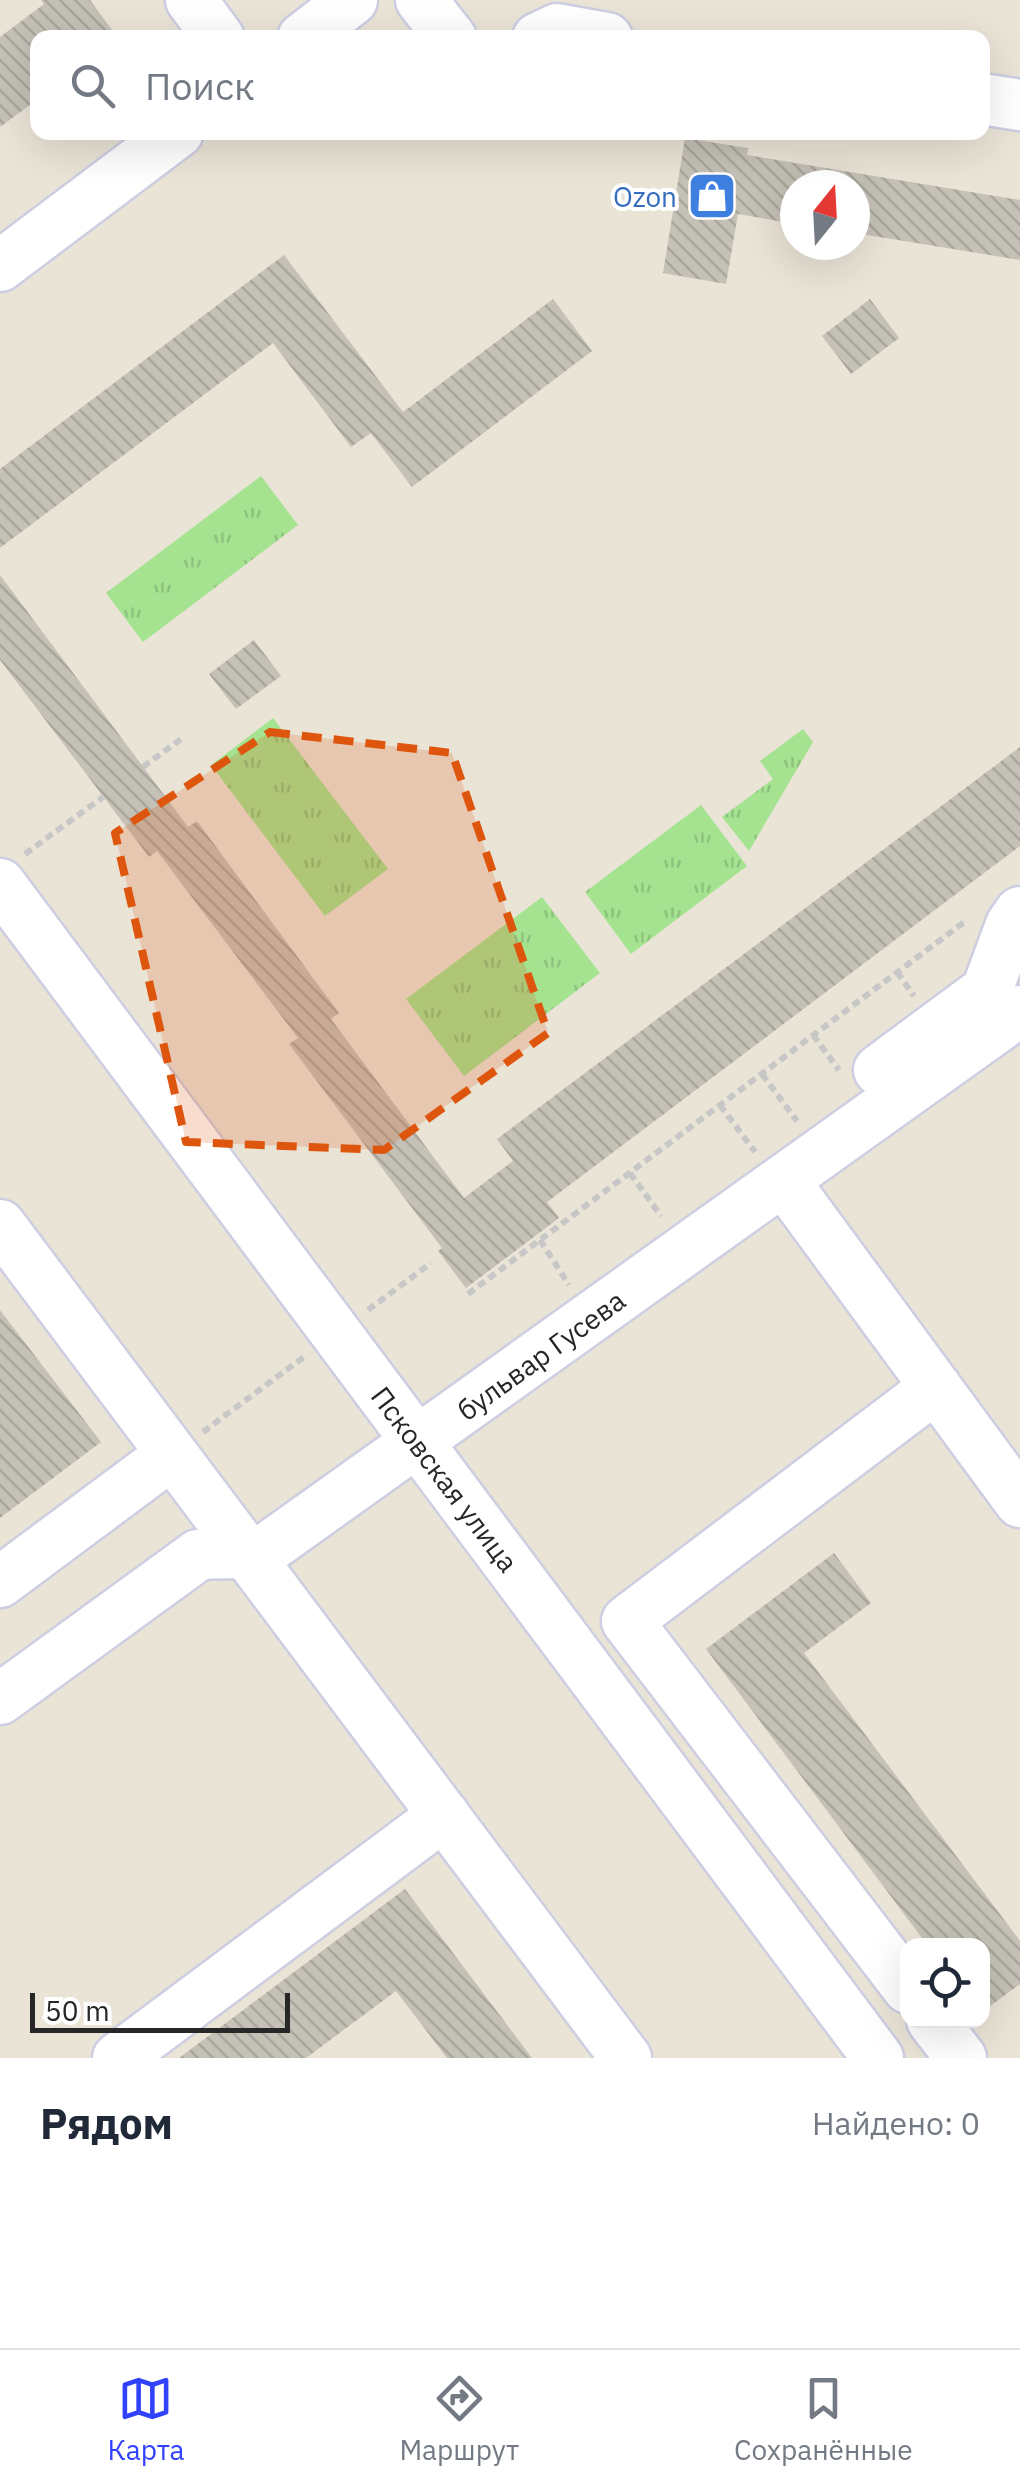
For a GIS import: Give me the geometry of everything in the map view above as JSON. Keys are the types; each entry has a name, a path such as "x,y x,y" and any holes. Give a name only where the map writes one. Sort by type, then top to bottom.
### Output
{"street":[{"path":"190,0 213,30"},
{"path":"313,30 352,0"},
{"path":"421,0 445,30"},
{"path":"990,100 1020,105"},
{"path":"0,266 167,140"},
{"name":"Псковская улица","path":"7,885 878,2058"},
{"path":"409,1430 574,1291 667,1224 772,1169 801,1126 987,990 996,914"},
{"name":"бульвар Гусева","path":"0,1699 198,1555 266,1550 409,1430 772,1169 1020,1011"},
{"path":"772,1169 1020,1502"},
{"path":"0,1225 626,2058"},
{"path":"900,1978 628,1622 936,1387"},
{"path":"0,1582 172,1454"},
{"path":"118,2058 444,1815"},
{"path":"938,2028 960,2058"}],"path":[{"path":"143,767 181,739"},
{"path":"7,885 103,797"},
{"path":"468,1294 813,1035 996,914"},
{"path":"813,1035 852,1089"},
{"path":"762,1074 801,1126"},
{"path":"720,1105 772,1169"},
{"path":"630,1173 667,1224"},
{"path":"540,1240 574,1291"}],"highlighted area":[{"path":"270,732 452,753 548,1033 384,1150 186,1142 115,833"}],"green space":[{"path":"261,476 298,525 143,642 106,593"},
{"path":"273,718 388,869 325,916 211,765"},
{"path":"803,729 813,742 749,851 722,817 773,779 760,761"},
{"path":"701,805 747,866 631,954 585,892"},
{"path":"542,897 600,973 464,1076 406,999"}],"building":[{"path":"41,0 90,0 112,30 30,30 30,105 0,127 0,37 44,4"},
{"path":"685,140 748,148 747,155 838,170 780,170 780,221 738,214 726,284 663,273"},
{"path":"870,175 1020,200 1020,260 870,235"},
{"path":"284,255 403,412 553,299 592,351 412,487 371,433 351,447 273,343 0,548 0,469"},
{"path":"870,299 899,338 851,374 822,336"},
{"path":"0,575 188,827 197,821 339,1013 331,1019 464,1198 513,1161 497,1139 1020,747 1020,846 547,1202 559,1218 466,1288 438,1251 442,1248 289,1044 298,1038 157,851 149,857 0,660"},
{"path":"254,640 281,676 236,709 209,674"},
{"path":"0,1310 101,1442 0,1518"},
{"path":"834,1553 871,1603 804,1653 1020,1941 1020,1984 990,2006 990,1938 922,1938 706,1649"},
{"path":"405,1889 532,2058 447,2058 396,1991 306,2058 179,2058"}],"place":[{"name":"Ozon","path":"712,196"}]}
